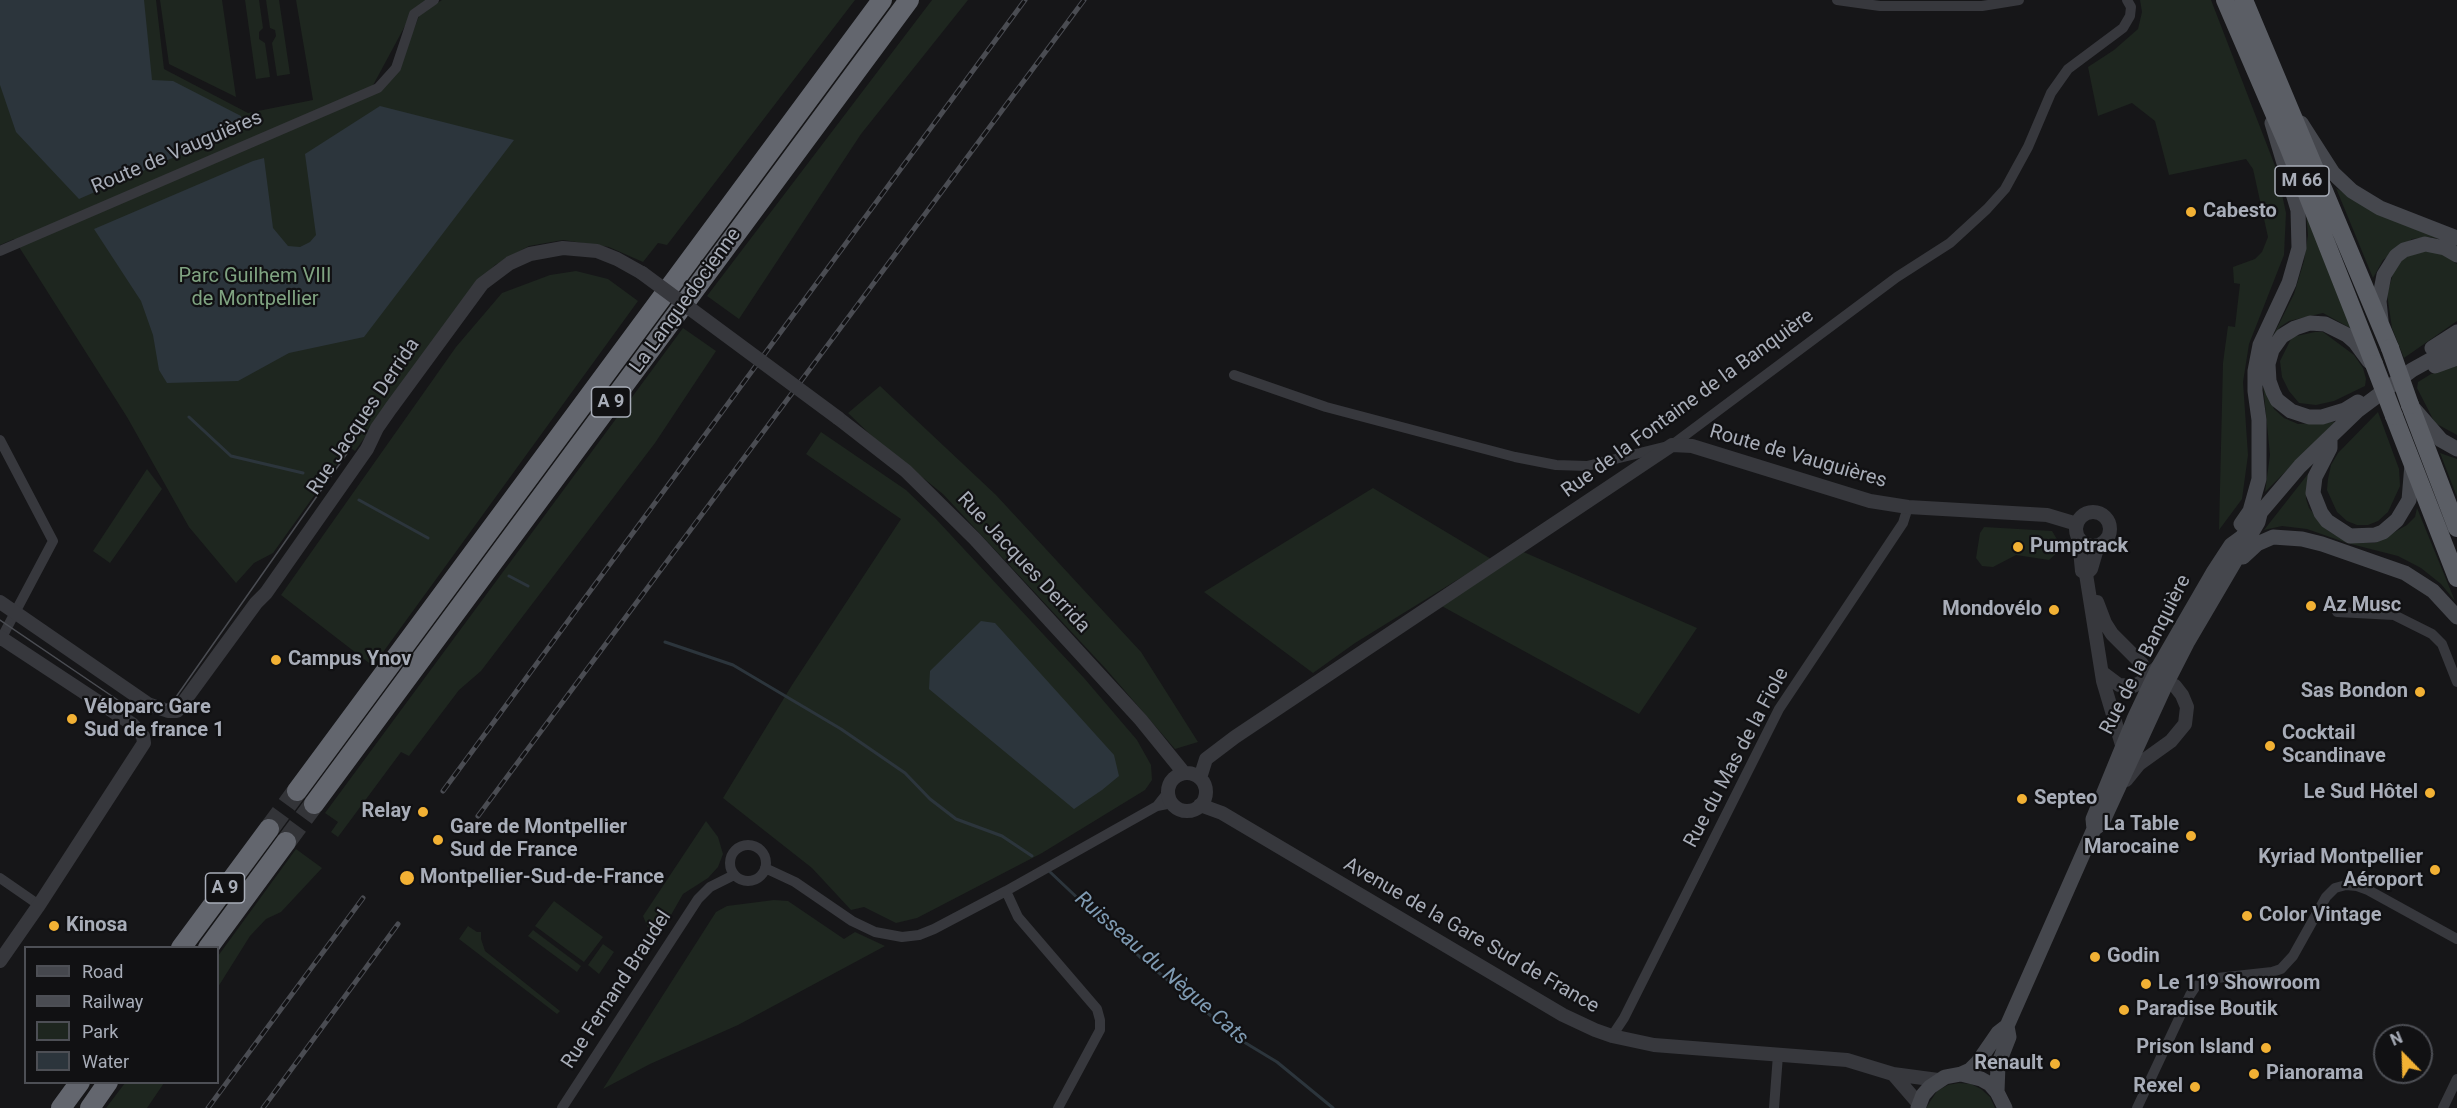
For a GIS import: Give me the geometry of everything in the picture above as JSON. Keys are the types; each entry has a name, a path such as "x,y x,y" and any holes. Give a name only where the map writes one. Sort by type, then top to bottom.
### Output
{"highway":[{"name":"La Languedocienne","path":"297,791 882,0"},
{"name":"La Languedocienne","path":"314,804 909,0"},
{"name":"M 66","path":"2226,0 2374,364 2457,578"},
{"name":"M 66","path":"2244,0 2390,348 2457,528"},
{"name":"A 9","path":"182,946 269,829"},
{"name":"A 9","path":"209,946 286,842"},
{"path":"61,1108 79,1084"},
{"path":"90,1108 107,1084"}],"main road":[{"name":"M 66","path":"2233,553 2234,535 2250,511 2259,479 2259,420 2255,371 2260,345 2289,283 2299,248 2298,210 2277,144 2264,91"},
{"name":"M 66","path":"2290,107 2333,173 2352,191 2380,208 2457,238"},
{"name":"M 66","path":"2381,326 2381,288 2384,275 2396,256 2404,250 2425,244 2445,248 2457,255"},
{"name":"M 66","path":"2373,399 2358,401 2334,415 2309,417 2298,414 2284,407 2277,400 2269,381 2268,364 2272,350 2282,336 2310,323 2325,324 2347,335 2355,342 2366,359 2374,364"},
{"path":"2412,370 2430,349 2457,332"},
{"path":"2373,399 2412,370 2457,345"},
{"path":"2412,370 2426,370 2457,357"},
{"name":"Rue de la Banquière","path":"2094,829 2092,819 2122,745 2159,666 2214,571 2233,553 2258,522 2260,514 2300,466 2330,436 2373,399"},
{"name":"M 66","path":"2410,405 2441,440 2457,448"},
{"name":"M 66","path":"2330,436 2330,448 2318,469 2313,493 2320,513 2327,521 2350,536 2375,535 2383,532 2397,520 2409,500 2412,465"},
{"path":"2233,553 2242,558 2257,544 2272,537 2302,539 2322,544 2405,573 2433,591 2457,616"},
{"name":"Rue de la Banquière","path":"1961,1074 1970,1070 1978,1062 1998,1033 2007,1026 2094,829 2102,823 2165,686 2233,553"},
{"name":"Rue de la Banquière","path":"1997,1092 1998,1065 2009,1037 2007,1026"},
{"path":"1918,1106 1923,1095 1938,1080 1961,1074 1981,1079 1997,1092 2005,1108"}],"street":[{"name":"Route de Vauguières","path":"0,251 378,88 396,69 414,14 434,0"},
{"path":"1837,0 1880,6 1982,6 2019,0"},
{"name":"Rue de la Fontaine de la Banquière","path":"1200,778 1206,759 1235,737 1672,445 1897,277 1950,243 2005,189 2028,147 2051,93 2068,69 2123,28 2130,16 2130,6 2127,0"},
{"name":"Rue Jacques Derrida","path":"15,613 148,704 174,712 180,709 256,603 266,593 367,449 377,428 482,284 510,262 530,254 563,248 597,251 642,273 906,471 1028,594 1141,720 1165,749 1174,787"},
{"name":"Route de Vauguières","path":"1234,375 1326,407 1515,457 1556,465 1587,466 1672,445 1692,446 1870,501 1908,507 2046,515 2077,524"},
{"path":"0,440 53,541 1,639 132,724 142,736 143,747 0,961"},
{"name":"Rue du Mas de la Fiole","path":"1612,1036 1624,1018 1779,709 1903,523 1908,507"},
{"path":"2079,539 2088,545 2098,545 2105,541 2110,532 2110,526 2104,517 2094,512 2083,515 2077,524 2082,571 2096,596 2099,610 2112,634 2142,664"},
{"path":"2098,545 2087,581 2106,691 2122,745"},
{"path":"0,602 15,613"},
{"path":"2337,612 2394,615 2432,634 2442,644 2457,682"},
{"path":"2106,691 2119,685 2133,686 2140,683 2159,666"},
{"path":"2103,673 2119,685"},
{"path":"2120,785 2124,784 2139,764 2170,741 2183,728 2187,719 2187,707 2175,686"},
{"path":"765,868 795,882 852,921 887,935 902,937 934,930 1157,806 1174,787 1190,773 1204,783 1203,800 1195,809 1182,810 1174,787"},
{"name":"Avenue de la Gare Sud de France","path":"1203,800 1563,1015 1612,1036 1654,1045 1847,1060 1893,1074 1938,1080"},
{"path":"742,846 758,849 764,857 765,868 759,877 749,881 734,875 730,858 733,853 742,846"},
{"name":"Rue Fernand Braudel","path":"562,1108 698,899 711,887 734,875"},
{"path":"0,878 39,905"},
{"path":"2137,1108 2196,986 2208,979 2281,969 2293,956 2326,897 2335,888 2346,885 2368,890 2457,939"},
{"path":"1006,891 1018,917 1097,1009 1101,1020 1100,1030 1058,1108"},
{"path":"1774,1108 1778,1055"},
{"path":"1893,1074 1918,1106"},
{"path":"2443,1108 2457,1079"}],"green space":[{"name":"Parc Guilhem VIII de Montpellier","path":"0,0 156,0 164,69 248,113 313,100 296,0 427,0 413,11 371,89 390,68 414,29 420,13 442,0 855,0 667,245 658,243 643,262 609,247 563,240 529,246 495,265 469,292 355,451 349,447 273,553 254,563 236,583 189,527 127,417 14,239 0,245"},
{"path":"160,0 222,0 236,97 169,64"},
{"path":"245,0 259,0 263,28 259,32 259,39 265,43 270,77 256,79"},
{"path":"266,0 279,0 290,74 277,76 272,43 276,36 275,30 270,28"},
{"path":"932,0 968,0 861,134 739,319 707,296"},
{"path":"2140,0 2211,0 2277,171 2286,213 2284,255 2249,344 2243,382 2248,455 2242,499 2219,530 2223,363 2228,326 2235,327 2240,284 2234,283 2233,267 2255,259 2262,252 2268,237 2253,169 2246,159 2169,175 2155,121 2132,103 2098,116 2088,67 2114,50 2138,29 2142,12"},
{"path":"2336,188 2361,203 2457,241 2457,247 2445,240 2429,237 2412,239 2383,260 2373,278"},
{"path":"2306,212 2352,329 2323,313 2289,321 2273,336 2294,294 2304,261 2308,235"},
{"path":"2425,251 2441,253 2457,264 2457,321 2404,358 2392,328 2387,294 2396,264 2408,256"},
{"path":"576,271 608,279 638,301 373,666 281,595 456,347 502,293 550,275"},
{"path":"683,328 716,351 655,443 481,671 459,690 409,756 401,752 338,837 331,832 338,822 325,813"},
{"path":"2323,332 2354,355 2363,368 2365,386 2334,401 2316,405 2299,403 2289,391 2282,377 2280,361 2292,337"},
{"path":"2457,366 2457,435 2435,423 2417,388 2418,382 2431,374"},
{"path":"2262,374 2274,409 2284,418 2298,424 2335,422 2265,492 2270,455"},
{"path":"880,386 996,495 1141,652 1198,742 1175,749 1106,669 943,494 877,441 848,413"},
{"path":"2378,412 2399,469 2400,486 2388,512 2378,521 2368,525 2357,525 2347,521 2337,512 2327,490 2328,479 2331,465 2338,453"},
{"path":"821,432 906,490 936,519 1084,678 1137,740 1151,765 1152,780 1145,790 1042,853 917,918 896,923 864,907 851,910 812,868 723,798 792,685 901,519 806,454"},
{"path":"2440,453 2457,459 2457,497"},
{"path":"147,469 162,489 110,563 93,551"},
{"path":"2308,474 2306,499 2309,508 2326,529 2335,535 2360,543 2375,543 2407,525 2415,517 2417,508 2455,601 2441,584 2421,568 2398,556 2347,543 2307,529 2282,526 2264,530"},
{"path":"1373,488 1491,559 1355,643 1313,673 1204,592"},
{"name":"Pumptrack","path":"1984,527 2052,531 2058,541 2058,552 2049,560 2016,555 1993,567 1982,566 1976,558 1980,533"},
{"path":"1519,550 1697,628 1639,714 1438,604"},
{"path":"706,821 718,837 723,854 718,867 708,878 683,894 659,936 649,930 643,916"},
{"path":"296,849 322,868 281,912 266,919 250,936 219,985 219,955"},
{"path":"774,900 788,901 844,939 855,932 885,946 738,1025 650,1064 603,1089 716,912 727,906"},
{"path":"554,901 603,937 584,962 535,926"},
{"path":"468,926 481,932 485,951 560,1011 557,1014 459,939"},
{"path":"533,930 581,966 577,972 528,936"},
{"path":"603,944 614,952 599,974 588,965"},
{"path":"124,1084 163,1084 147,1108 106,1108"},
{"path":"1971,1084 1981,1089 1990,1097 1995,1108 1926,1108 1937,1091 1948,1085"}],"water":[{"path":"0,0 144,0 152,80 173,81 241,116 243,127 79,199 16,132 0,85"},
{"path":"380,106 514,140 364,337 289,353 238,381 167,383 159,370 153,335 141,301 94,229 264,158 273,228 288,246 300,247 310,242 316,235 305,154"},
{"path":"981,621 995,623 1114,755 1119,776 1074,809 929,689 930,671"}],"waterway":[{"name":"Ruisseau du Nègue Cats","path":"189,417 231,456 303,473"},
{"name":"Ruisseau du Nègue Cats","path":"359,500 428,538"},
{"name":"Ruisseau du Nègue Cats","path":"509,576 528,586"},
{"name":"Ruisseau du Nègue Cats","path":"665,642 733,665 841,729 905,773 930,799 956,819 1002,836 1032,856"},
{"name":"Ruisseau du Nègue Cats","path":"1049,871 1141,958 1239,1039 1277,1062 1333,1108"}],"tunnel":[{"path":"269,829 297,791"},
{"path":"286,842 314,804"}],"tram line":[{"path":"0,620 128,707 141,711 161,709 176,697 348,452"}],"railway":[{"path":"443,791 1025,0"},
{"path":"478,816 1084,0"},
{"path":"208,1108 363,898"},
{"path":"263,1108 398,924"}],"place":[{"name":"Cabesto","path":"2191,212"},
{"name":"Pumptrack","path":"2018,547"},
{"name":"Az Musc","path":"2311,606"},
{"name":"Mondovélo","path":"2054,610"},
{"name":"Campus Ynov","path":"276,660"},
{"name":"Sas Bondon","path":"2420,692"},
{"name":"Véloparc Gare Sud de france 1","path":"72,719"},
{"name":"Cocktail Scandinave","path":"2270,746"},
{"name":"Le Sud Hôtel","path":"2430,793"},
{"name":"Septeo","path":"2022,799"},
{"name":"Relay","path":"423,812"},
{"name":"La Table Marocaine","path":"2191,836"},
{"name":"Gare de Montpellier Sud de France","path":"438,840"},
{"name":"Kyriad Montpellier Aéroport","path":"2435,870"},
{"name":"Montpellier-Sud-de-France","path":"407,878"},
{"name":"Color Vintage","path":"2247,916"},
{"name":"Kinosa","path":"54,926"},
{"name":"Godin","path":"2095,957"},
{"name":"Le 119 Showroom","path":"2146,984"},
{"name":"Paradise Boutik","path":"2124,1010"},
{"name":"Prison Island","path":"2266,1048"},
{"name":"Renault","path":"2055,1064"},
{"name":"Pianorama","path":"2254,1074"},
{"name":"Rexel","path":"2195,1087"}]}
